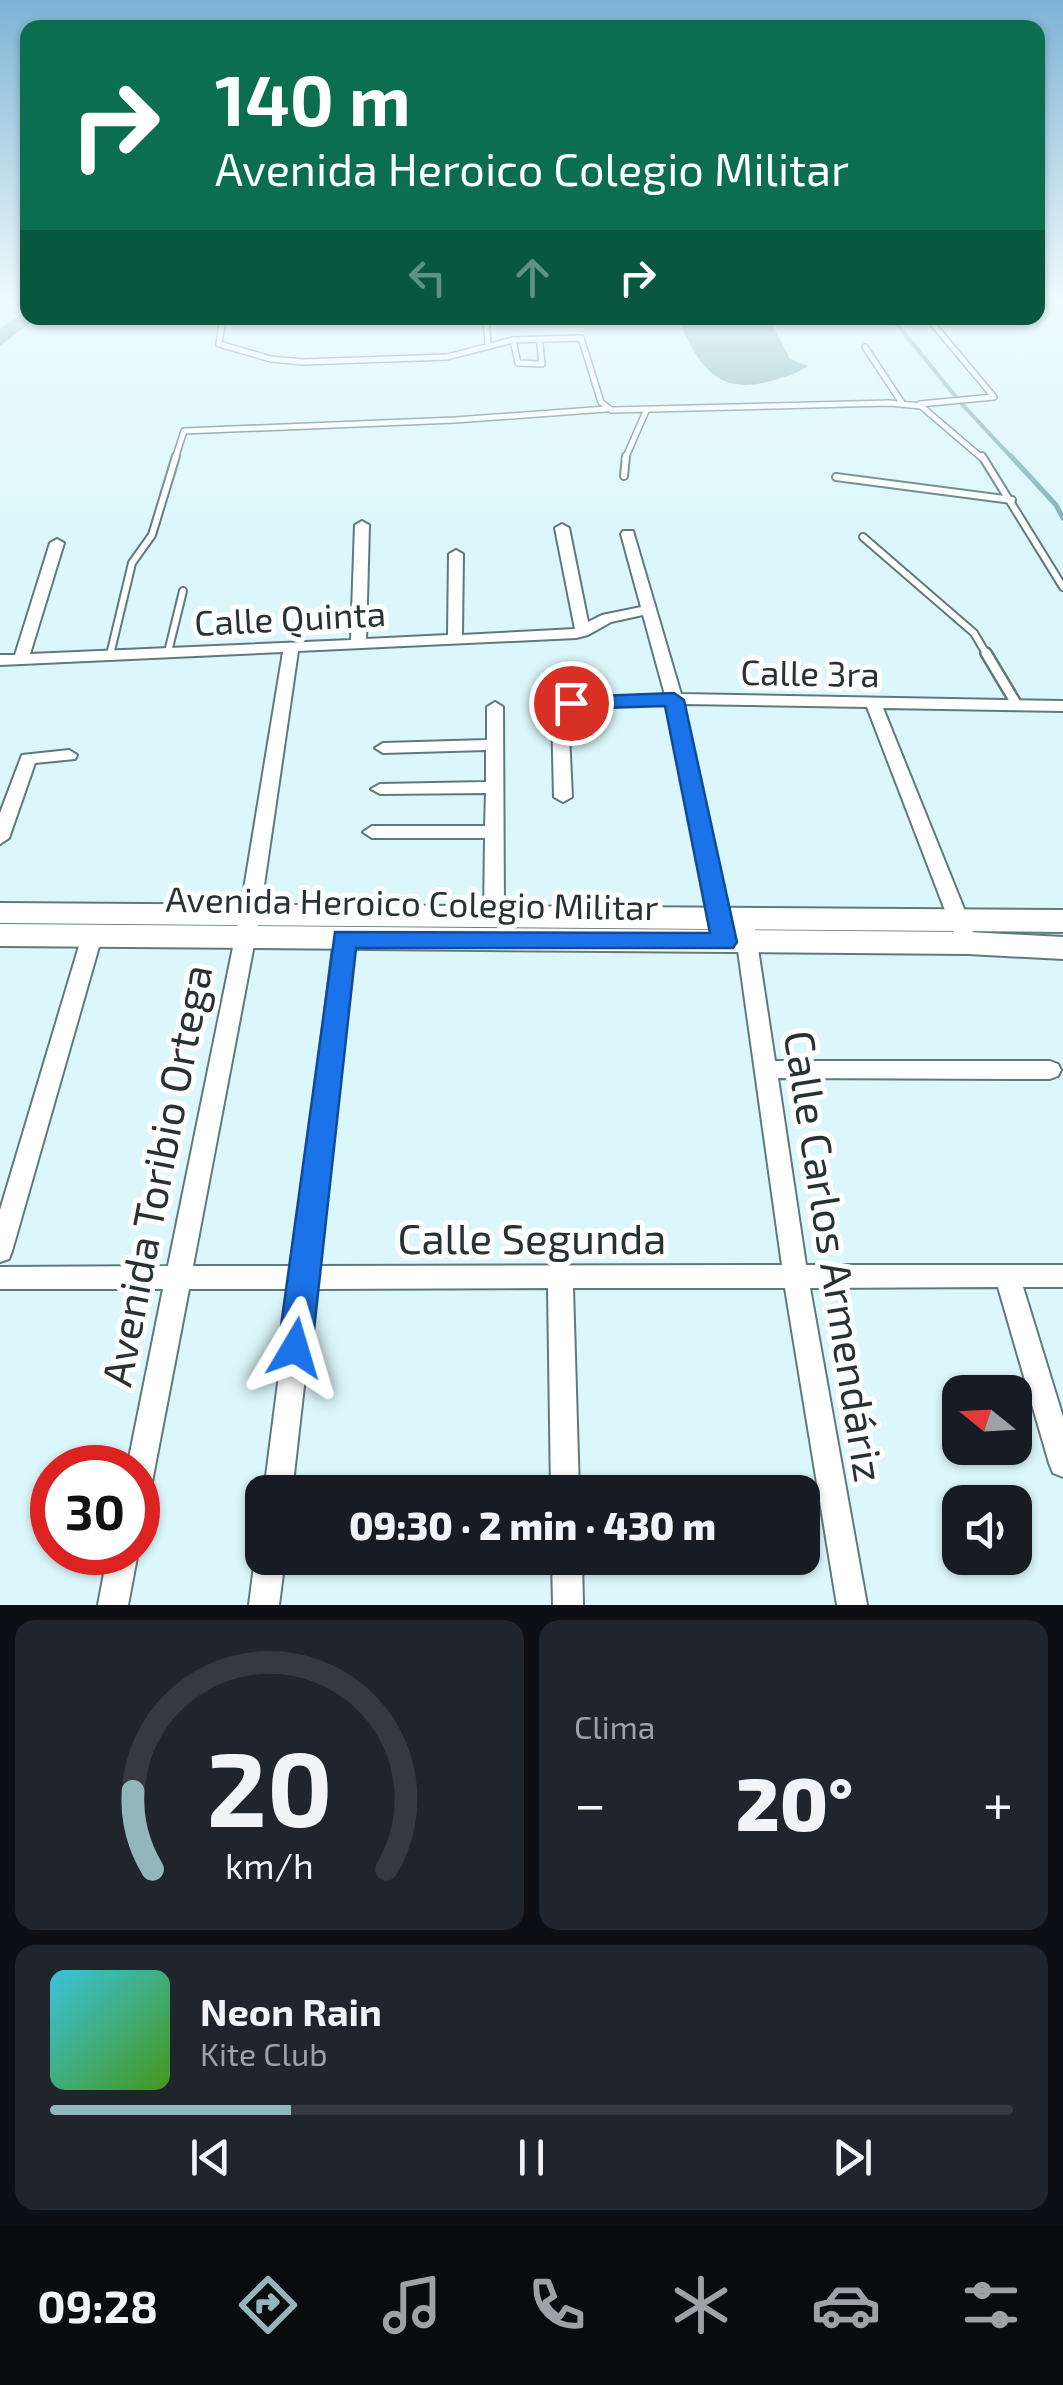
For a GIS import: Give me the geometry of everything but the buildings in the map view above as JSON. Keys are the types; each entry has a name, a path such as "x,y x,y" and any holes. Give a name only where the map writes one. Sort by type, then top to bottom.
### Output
{"main road":[{"name":"Avenida Heroico Colegio Militar","path":"0,913 247,925 344,939 734,930 964,932 1063,921"},
{"name":"Avenida Heroico Colegio Militar","path":"0,934 92,936 247,925 494,916 734,930"},
{"name":"Avenida Heroico Colegio Militar","path":"964,932 1063,948"}],"street":[{"path":"358,644 362,525"},
{"path":"562,528 583,632"},
{"name":"Calle Carlos Armendáriz","path":"628,534 734,930 766,1069 796,1279 852,1605"},
{"path":"22,659 57,543"},
{"path":"455,640 456,554"},
{"name":"Calle Quinta","path":"0,660 583,632 607,618 650,610"},
{"name":"Avenida Toribio Ortega","path":"145,1445 247,925 291,647"},
{"name":"Calle 3ra","path":"563,796 560,711 571,703 674,700 1063,706"},
{"path":"873,704 964,932"},
{"path":"494,916 495,707"},
{"path":"383,748 496,745"},
{"path":"0,838 28,759 69,755"},
{"path":"380,789 495,787"},
{"path":"372,832 495,832"},
{"path":"0,1251 92,936"},
{"path":"280,1475 344,939"},
{"path":"766,1069 1050,1070"},
{"name":"Calle Segunda","path":"0,1278 1063,1276"},
{"path":"560,1277 565,1475"},
{"path":"1008,1278 1063,1463"},
{"path":"112,1605 118,1575"},
{"path":"264,1605 268,1575"},
{"path":"567,1575 568,1605"}],"lane":[{"path":"594,377 606,409"},
{"path":"885,377 902,403"},
{"path":"110,655 132,563 152,535 184,430 455,420 606,409 912,404 994,397 977,377"},
{"path":"912,404 933,414 982,455 1063,587"},
{"path":"624,476 624,461 646,411"},
{"path":"836,477 1012,500"},
{"path":"863,537 974,634 1017,705"},
{"path":"168,652 183,591"}],"water":[{"path":"717,377 786,377 751,385"}],"waterway":[{"path":"940,377 1013,459"},
{"path":"1011,456 1063,518"}],"route":[{"path":"295,1348 344,939 724,942 674,700 571,703"}]}
